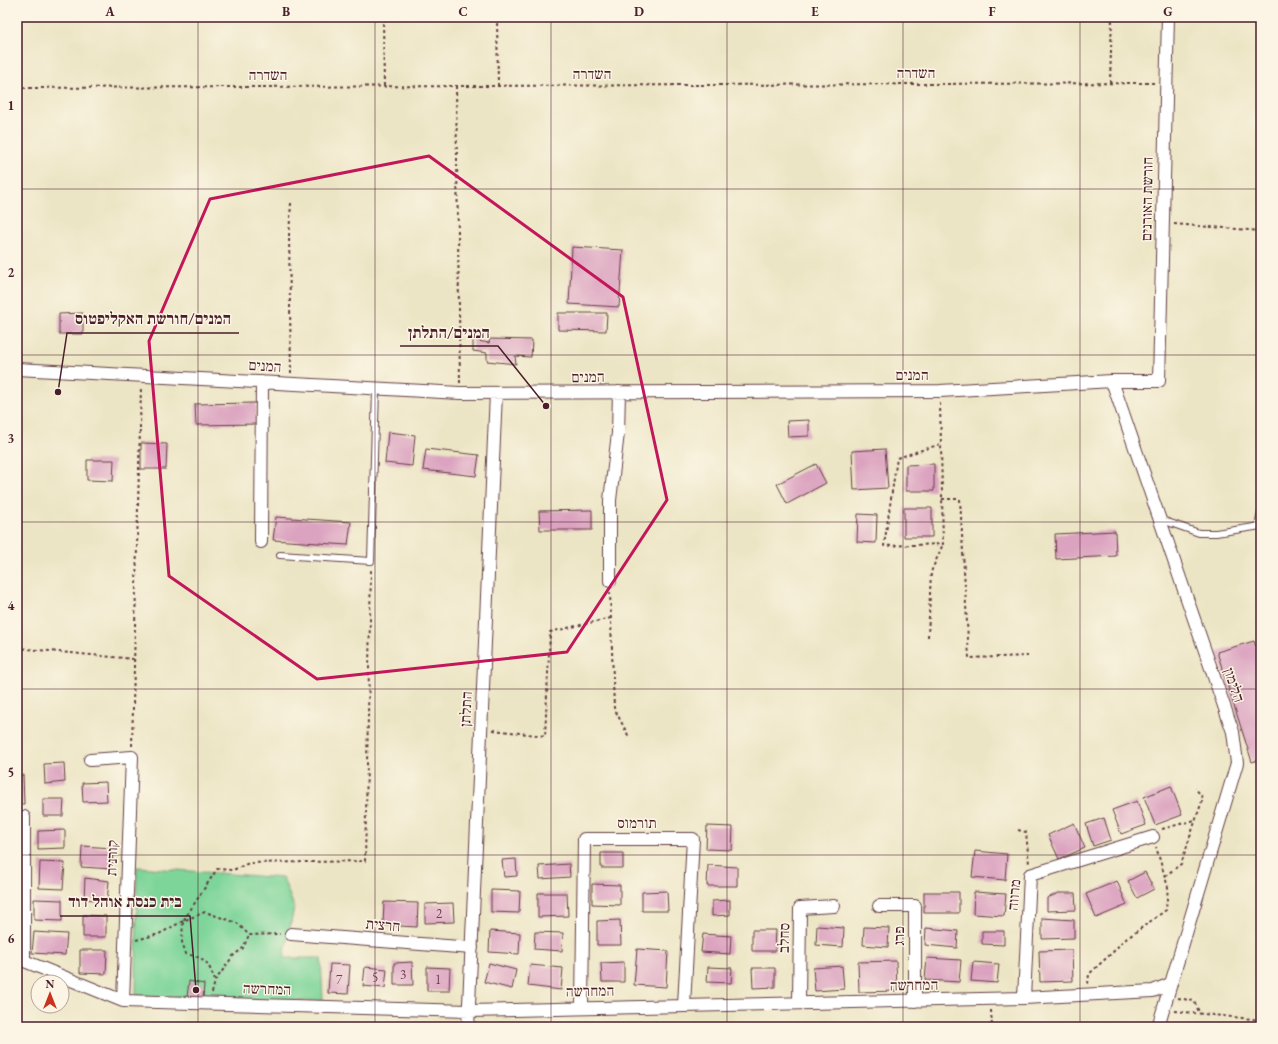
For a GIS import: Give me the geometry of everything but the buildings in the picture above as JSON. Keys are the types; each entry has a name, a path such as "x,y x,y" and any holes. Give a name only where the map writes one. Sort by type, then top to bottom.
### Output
{"street":[{"name":"חורשת האורנים","path":"1159,381 1168,17"},
{"name":"המנים","path":"17,369 376,389 496,394 940,391 1112,380 1159,381"},
{"name":"הלימון","path":"1112,380 1233,732 1237,763 1158,1027"},
{"path":"261,542 262,382"},
{"path":"610,581 610,500 618,433 619,392"},
{"name":"התלתן","path":"468,1027 496,394"},
{"path":"90,760 132,757"},
{"name":"קורנית","path":"123,1002 132,757"},
{"path":"17,818 24,817 20,959"},
{"name":"מרווה","path":"1024,998 1030,875 1154,837"},
{"name":"תורמוס","path":"582,1008 584,839 693,839 684,1005"},
{"name":"סחלב","path":"799,1003 800,908 834,906"},
{"name":"פרג","path":"879,906 914,906 915,1001"},
{"name":"חרצית","path":"291,934 472,948"},
{"name":"המחרשה","path":"20,959 123,1002 208,1003 469,1011 1024,998 1154,991 1170,984"}],"lane":[{"path":"280,555 371,561 376,389"},
{"path":"1160,519 1199,533 1216,533 1260,526 1261,513"}],"path":[{"path":"383,17 384,86"},
{"path":"497,17 498,86"},
{"path":"1110,83 1112,17"},
{"name":"השדרה","path":"17,88 1166,83"},
{"path":"456,86 460,393"},
{"path":"291,203 289,235 292,384"},
{"path":"1163,223 1261,231"},
{"path":"132,757 141,376"},
{"path":"928,636 931,572 943,544 940,391"},
{"path":"941,444 897,458 884,546 943,544"},
{"path":"942,499 960,499 968,658 1028,656"},
{"path":"215,981 208,963 198,957 186,954 182,942 183,921 217,869 233,870 249,863 365,861 371,561"},
{"path":"610,581 614,708 629,737"},
{"path":"481,728 546,736 550,632 611,618"},
{"path":"17,648 134,659"},
{"path":"1165,876 1181,864 1196,820 1203,798 1195,788"},
{"path":"1086,995 1089,974 1122,942 1166,910 1168,887 1154,837 1160,829 1196,820"},
{"path":"1018,830 1026,832 1030,875"},
{"path":"125,943 159,934 183,921 205,912 237,923 249,935 291,934"},
{"path":"208,1003 215,981 233,956 243,948 249,935"},
{"path":"1171,997 1194,1001 1200,1014"},
{"path":"990,999 992,1027"},
{"path":"1172,1011 1261,1020"}],"highlighted area":[{"path":"429,156 623,297 667,500 567,652 317,679 169,576 149,341 210,199"}],"green space":[{"path":"137,867 283,878 294,907 284,958 321,958 323,1001 235,1000 136,995"}],"place":[{"name":"המנים/חורשת האקליפטוס","path":"58,392"},
{"name":"המנים/התלתן","path":"546,406"},
{"name":"בית כנסת אוהל דוד","path":"196,990"}]}
